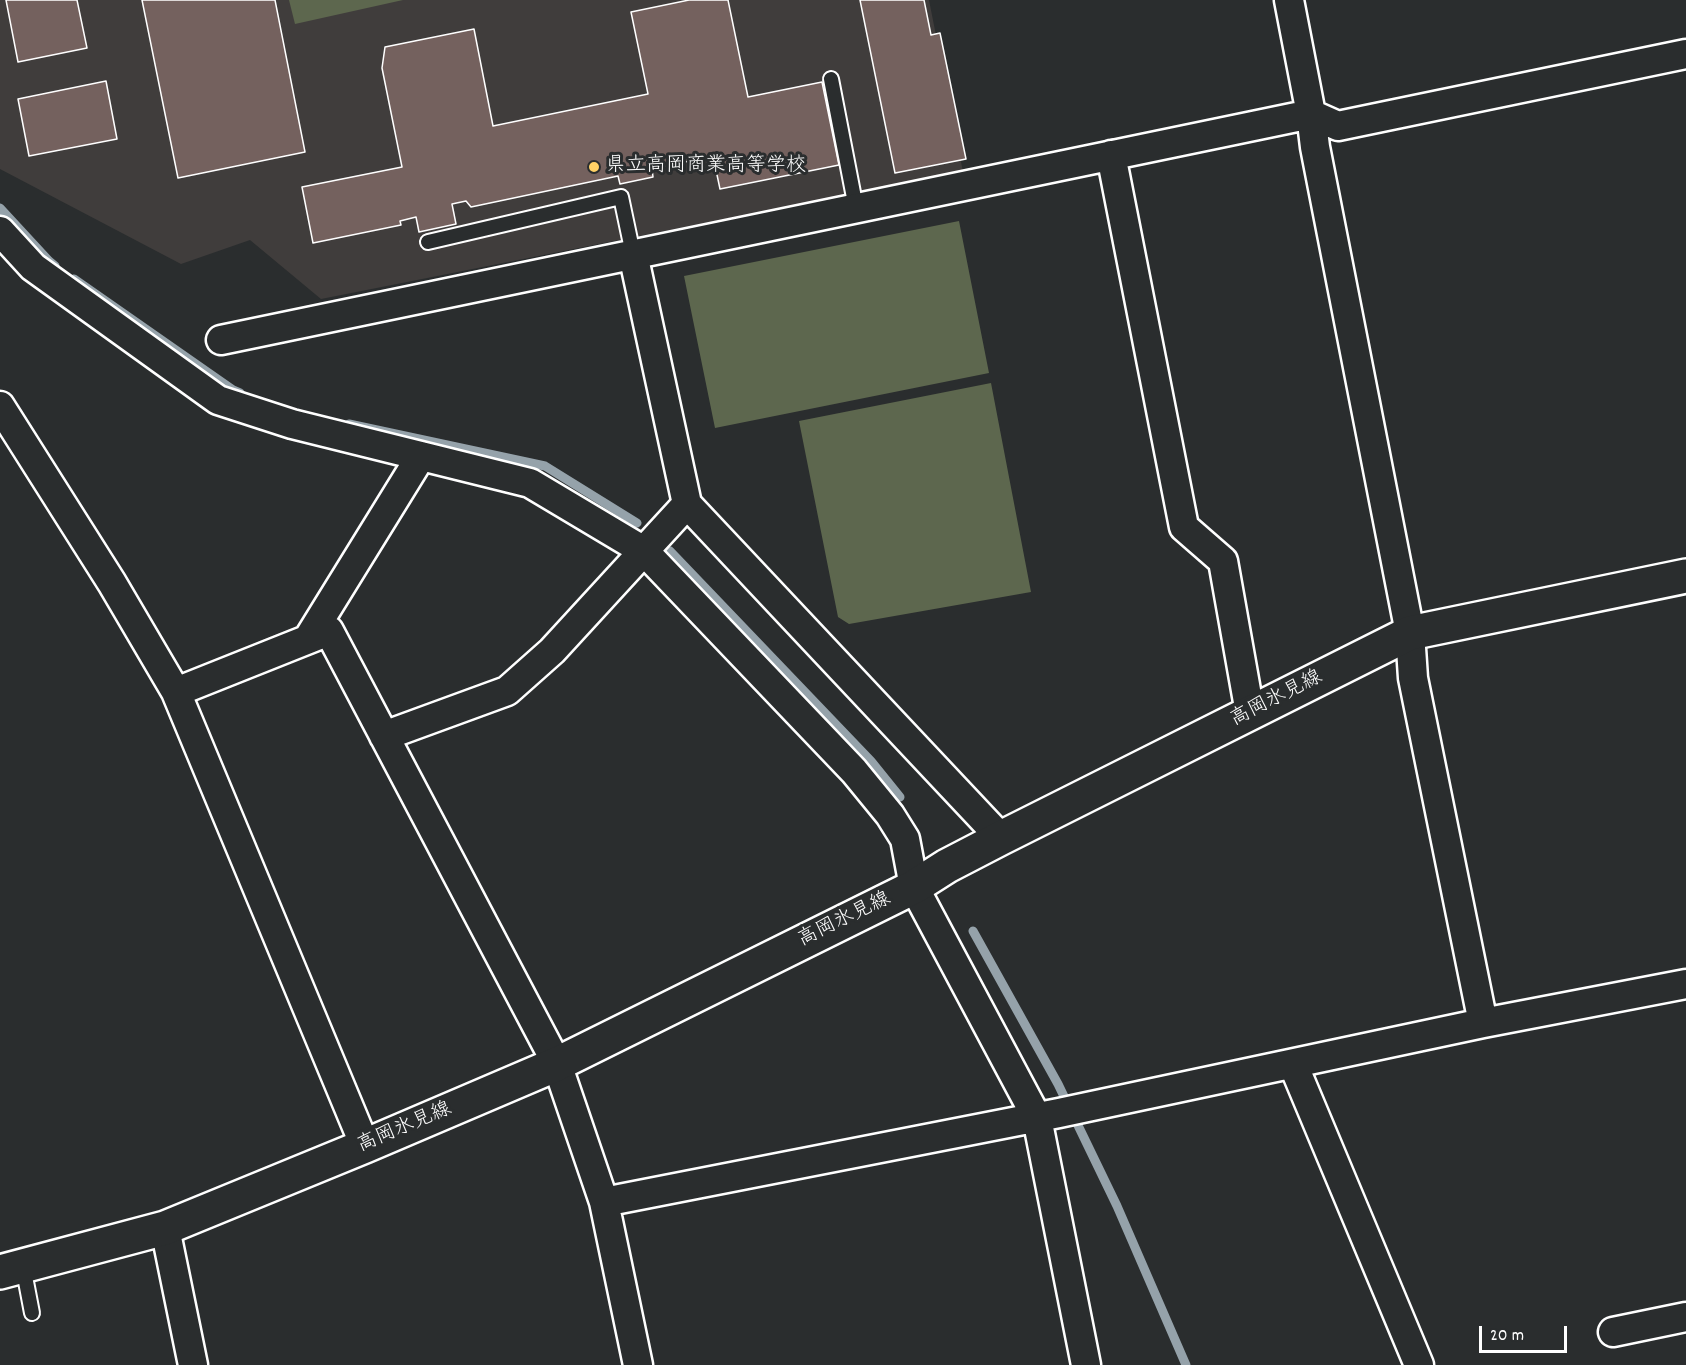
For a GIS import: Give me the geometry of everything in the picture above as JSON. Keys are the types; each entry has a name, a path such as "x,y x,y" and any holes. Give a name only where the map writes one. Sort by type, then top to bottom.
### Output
{"main road":[{"name":"高岡氷見線","path":"11,1269 165,1228 557,1064 914,887 946,866 1410,633 1686,576"}],"street":[{"path":"1289,0 1311,114 1315,147 1410,633 1413,678 1483,1023"},
{"path":"221,340 1311,114 1338,126 1686,54"},
{"path":"1111,155 1184,527 1223,561 1250,713"},
{"path":"0,231 33,267 218,400 292,424 530,483 644,551 854,771 890,815 905,839 914,887 1048,1116 1086,1365"},
{"path":"633,254 687,504 1001,838"},
{"path":"0,406 9,439 112,583 176,692 365,1146"},
{"path":"308,639 421,456"},
{"path":"384,736 507,692 552,651 687,504"},
{"path":"176,692 329,631 557,1064 604,1203 638,1365"},
{"path":"604,1203 1048,1116 1483,1023 1686,984"},
{"path":"1293,1064 1419,1365"},
{"path":"165,1228 193,1365"},
{"path":"1613,1332 1686,1317"}],"lane":[{"path":"831,79 856,208"},
{"path":"428,242 621,197 633,254"},
{"path":"11,1269 32,1313"}],"shaded area":[{"path":"0,0 929,0 963,172 321,299 250,240 181,264 0,169"}],"green space":[{"path":"289,0 403,0 295,24"},
{"path":"959,221 989,373 715,428 684,276"},
{"path":"991,383 1031,592 849,624 838,617 799,421"}],"building":[{"path":"6,0 77,0 87,48 18,62"},
{"path":"142,0 275,0 305,152 178,178"},
{"path":"689,0 728,0 748,97 822,82 839,165 720,189 713,156 652,169 653,177 620,184 618,176 471,207 466,201 452,204 456,224 419,232 416,217 400,221 401,225 313,243 302,187 402,167 382,68 385,47 474,29 493,126 648,94 631,12"},
{"path":"860,0 924,0 931,35 940,33 966,159 895,173"},
{"path":"106,81 117,139 29,156 18,99"}],"waterway":[{"path":"0,208 55,266"},
{"path":"74,279 240,393"},
{"path":"349,424 545,466 637,523"},
{"path":"670,551 871,761 900,797"},
{"path":"973,931 1058,1084 1117,1206 1186,1365"}],"place":[{"name":"県立高岡商業高等学校","path":"594,167"}]}
